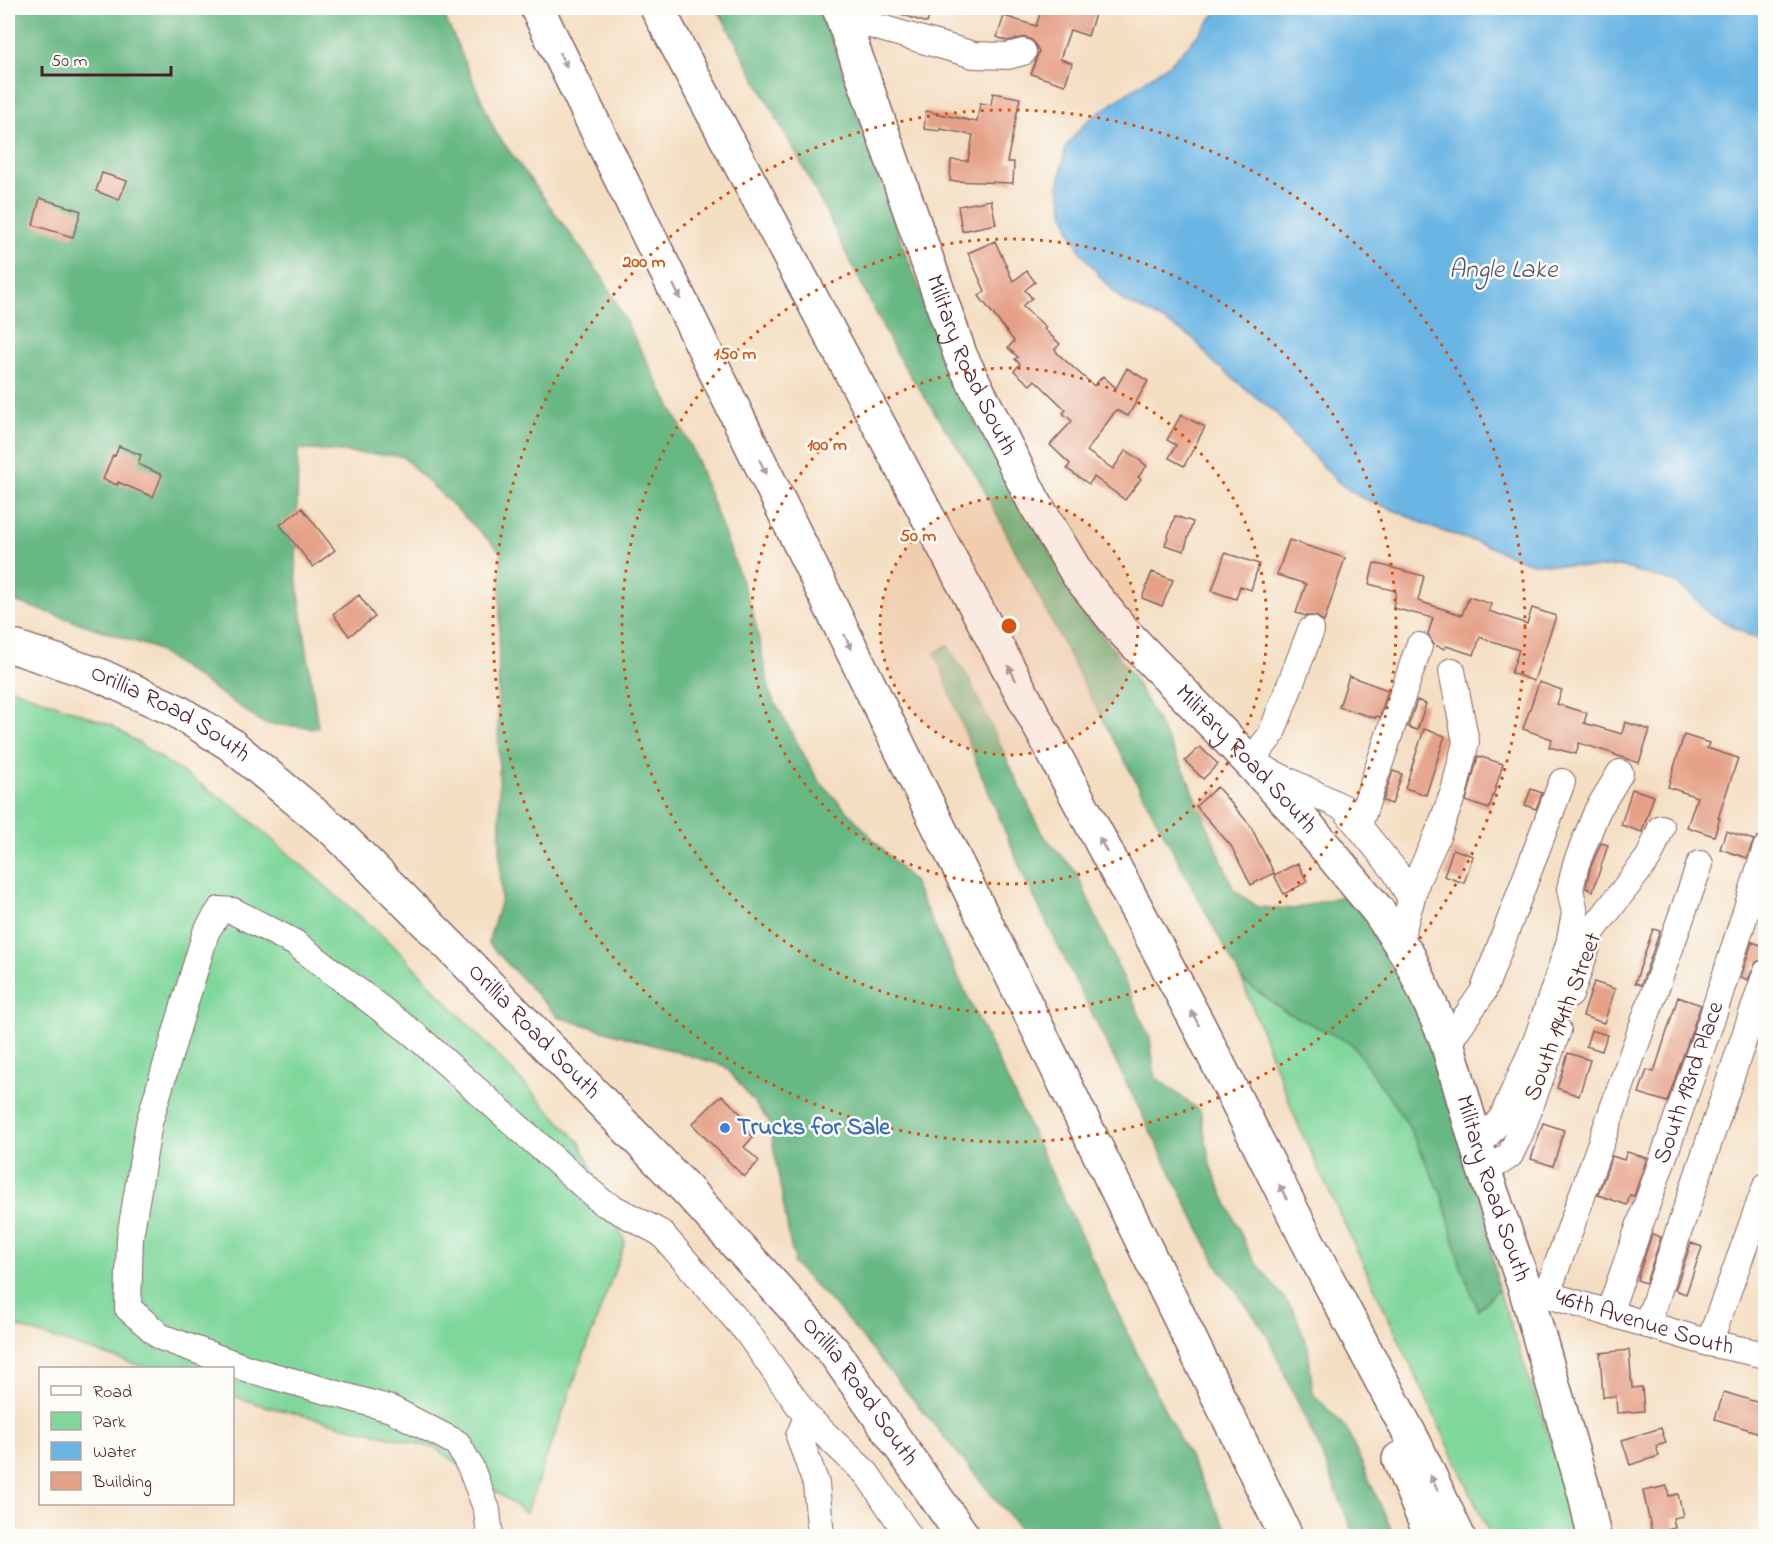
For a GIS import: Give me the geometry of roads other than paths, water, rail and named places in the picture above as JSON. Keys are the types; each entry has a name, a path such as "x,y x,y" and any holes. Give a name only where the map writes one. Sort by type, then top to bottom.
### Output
{"main road":[{"path":"537,8 1286,1536"},
{"path":"657,8 1199,1026 1309,1244 1415,1444 1458,1536"},
{"name":"Military Road South","path":"841,12 961,357 1034,501 1078,575 1124,632 1250,762 1341,864 1379,912 1409,957 1447,1044 1480,1157 1536,1291 1594,1536"},
{"name":"Orillia Road South","path":"8,645 99,675 177,711 231,744 336,832 688,1191 834,1352 963,1536"},
{"path":"1309,1244 1431,1536"}],"street":[{"path":"841,12 974,55 1008,56 1023,52"},
{"path":"1311,630 1271,735 1250,762 1344,808 1395,871 1411,899"},
{"path":"1359,825 1419,646"},
{"path":"1399,942 1411,899 1454,791 1466,742 1452,671"},
{"path":"1480,1157 1502,1118 1537,1039 1569,944 1575,913 1570,889 1575,864 1597,811 1620,773"},
{"path":"1447,1044 1483,992 1562,782"},
{"name":"South 194th Street","path":"1480,1157 1500,1162 1510,1155 1520,1134 1593,930 1649,857 1661,828"},
{"name":"South 193rd Place","path":"1609,1313 1713,1015 1766,848"},
{"path":"1536,1291 1700,864"},
{"path":"490,1536 487,1510 470,1466 457,1443 391,1409 248,1369 161,1337 128,1308 130,1237 149,1123 206,932 220,910 233,911 295,943 414,1034 602,1203 661,1233 747,1332 807,1418 867,1474 909,1536"},
{"path":"1647,1324 1766,973"},
{"path":"1709,1343 1766,1186"},
{"name":"46th Avenue South","path":"1536,1291 1709,1343 1766,1355"},
{"path":"807,1418 799,1436 816,1485 822,1536"}],"water":[{"name":"Angle Lake","path":"1220,8 1765,8 1765,640 1752,637 1707,612 1692,595 1676,583 1619,566 1593,568 1526,562 1485,545 1433,528 1362,498 1340,484 1296,438 1277,414 1213,362 1193,338 1150,313 1123,301 1101,278 1081,252 1071,233 1063,209 1059,184 1066,146 1086,122 1172,62"}],"place":[{"name":"Trucks for Sale","path":"725,1128"}]}
